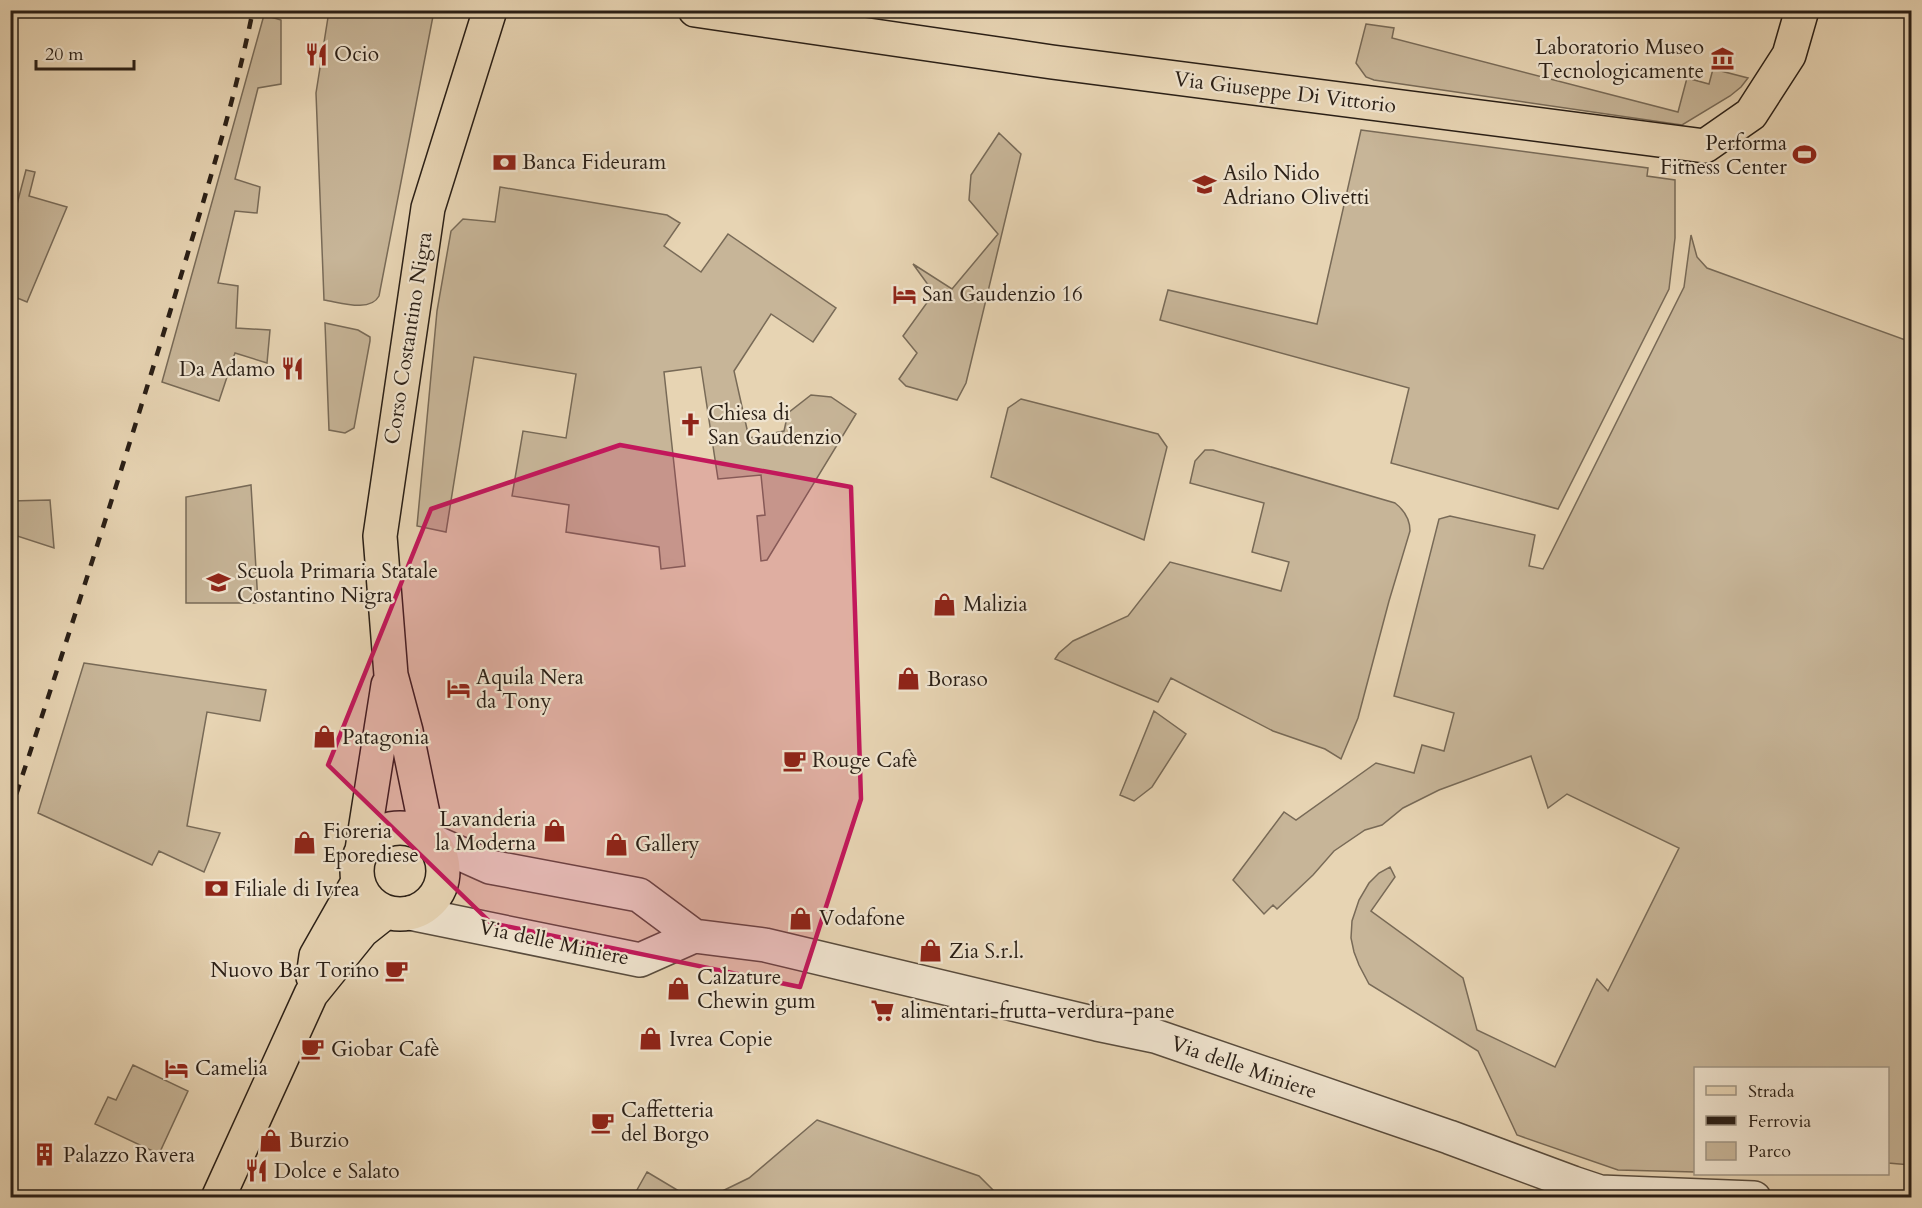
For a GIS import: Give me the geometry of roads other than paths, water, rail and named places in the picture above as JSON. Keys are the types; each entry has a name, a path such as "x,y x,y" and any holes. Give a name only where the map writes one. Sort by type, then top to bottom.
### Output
{"main road":[{"name":"Corso Costantino Nigra","path":"430,840 406,730 391,675 380,536 430,198 490,10"},
{"name":"Via Giuseppe Di Vittorio","path":"695,10 1052,62 1705,146 1751,114 1789,55 1802,10"},
{"name":"Corso Costantino Nigra","path":"311,993 316,956 360,866 391,675"},
{"path":"394,829 412,831 430,840 441,863 441,880 437,892 429,903 398,913 370,903 363,895 360,866 369,841 377,835 394,829"},
{"name":"Corso Costantino Nigra","path":"218,1197 311,993 362,931 398,913"}],"street":[{"name":"Via delle Miniere","path":"430,840 490,867 639,895 694,936 765,945 1086,1022 1155,1036 1449,1137 1600,1192 1754,1197"},
{"name":"Via delle Miniere","path":"398,913 640,960 694,936"}],"railway":[{"path":"10,813 193,237 225,124 253,10"}],"place":[{"name":"Ocio","path":"316,54"},
{"name":"Laboratorio Museo Tecnologicamente","path":"1722,59"},
{"name":"Performa Fitness Center","path":"1805,155"},
{"name":"Banca Fideuram","path":"504,162"},
{"name":"Asilo Nido Adriano Olivetti","path":"1205,185"},
{"name":"San Gaudenzio 16","path":"904,294"},
{"name":"Da Adamo","path":"293,369"},
{"name":"Chiesa di San Gaudenzio","path":"690,425"},
{"name":"Scuola Primaria Statale Costantino Nigra","path":"219,583"},
{"name":"Malizia","path":"945,604"},
{"name":"Boraso","path":"909,679"},
{"name":"Aquila Nera da Tony","path":"458,689"},
{"name":"Patagonia","path":"324,737"},
{"name":"Rouge Cafè","path":"794,760"},
{"name":"Lavanderia la Moderna","path":"554,831"},
{"name":"Fioreria Eporediese","path":"305,843"},
{"name":"Gallery","path":"617,844"},
{"name":"Filiale di Ivrea","path":"216,889"},
{"name":"Vodafone","path":"801,918"},
{"name":"Zia S.r.l.","path":"931,951"},
{"name":"Nuovo Bar Torino","path":"397,970"},
{"name":"Calzature Chewin gum","path":"679,989"},
{"name":"alimentari-frutta-verdura-pane","path":"883,1011"},
{"name":"Ivrea Copie","path":"651,1039"},
{"name":"Giobar Cafè","path":"313,1049"},
{"name":"Camelia","path":"177,1068"},
{"name":"Caffetteria del Borgo","path":"603,1122"},
{"name":"Burzio","path":"271,1140"},
{"name":"Palazzo Ravera","path":"45,1155"},
{"name":"Dolce e Salato","path":"256,1171"}]}
